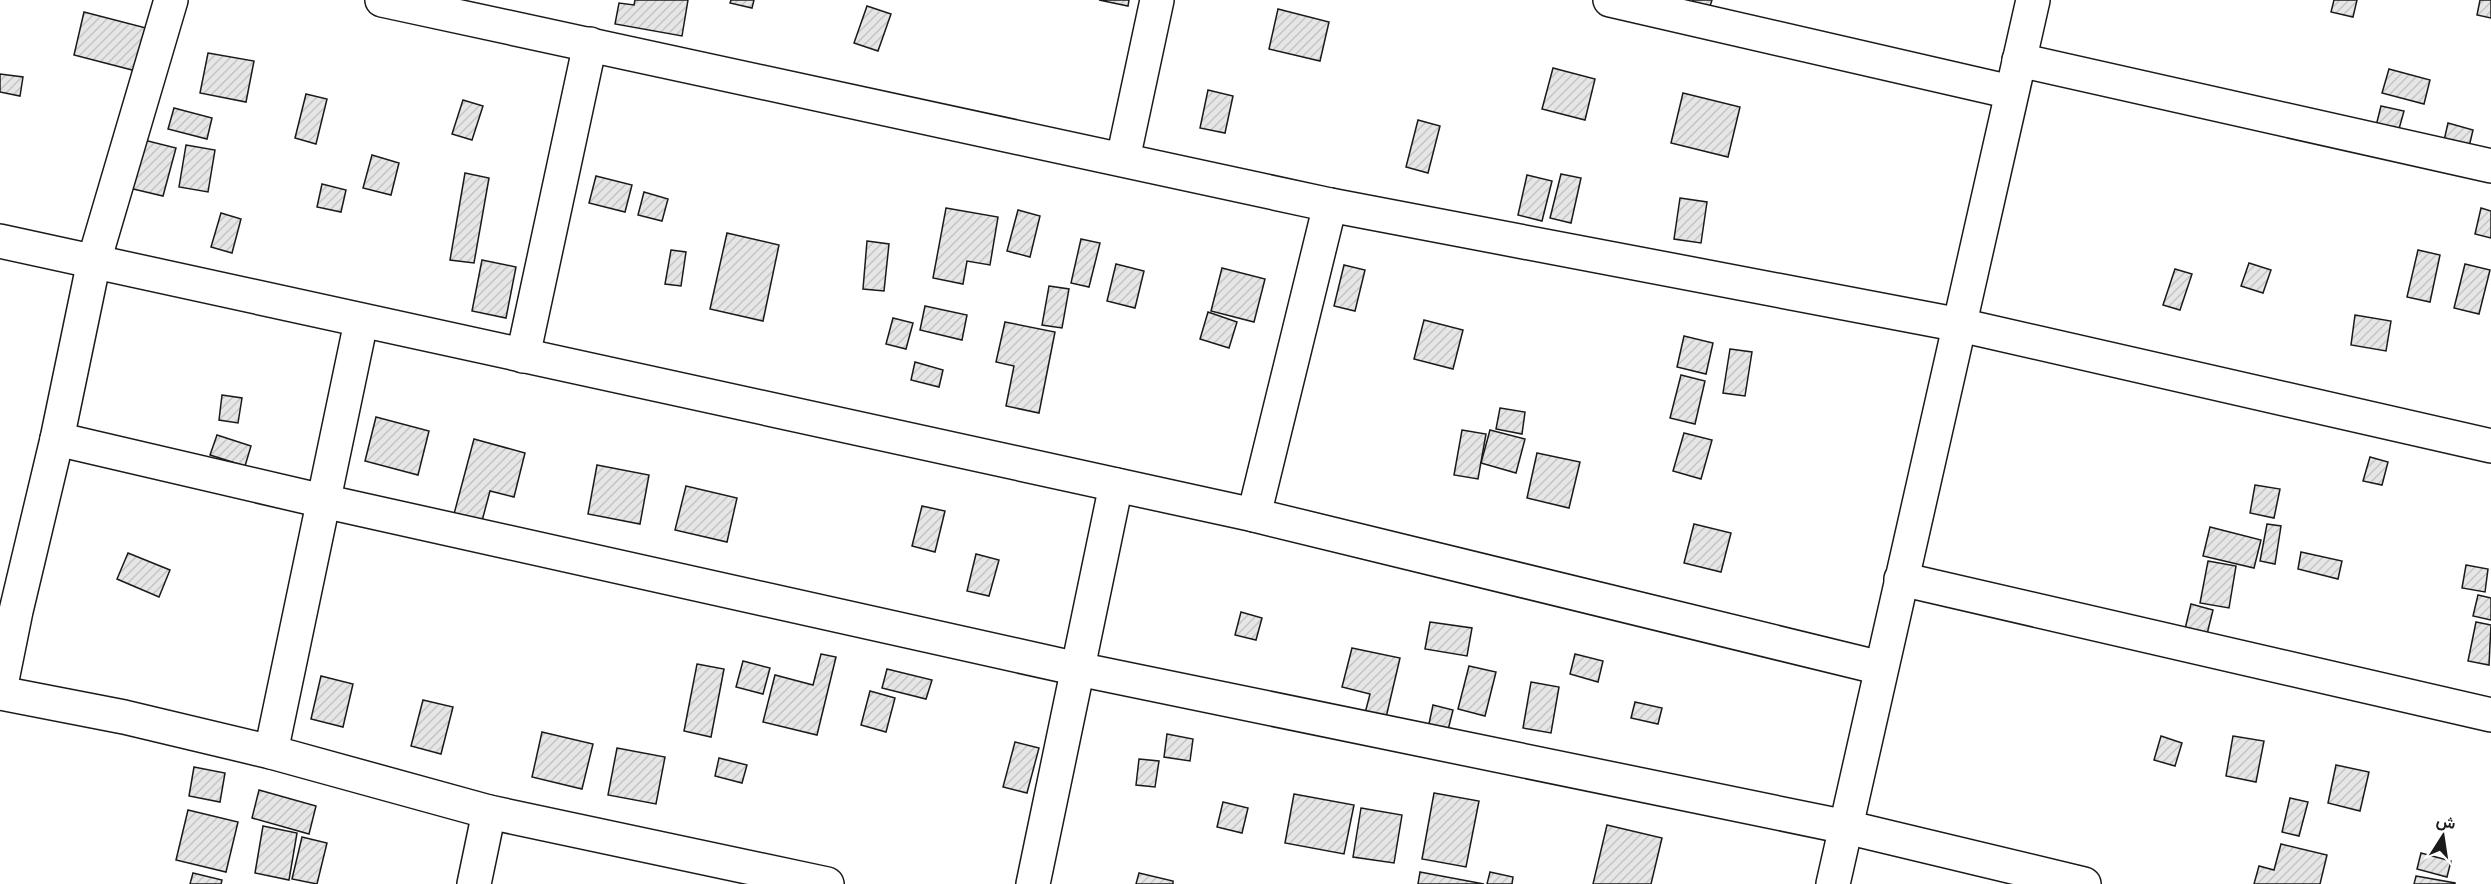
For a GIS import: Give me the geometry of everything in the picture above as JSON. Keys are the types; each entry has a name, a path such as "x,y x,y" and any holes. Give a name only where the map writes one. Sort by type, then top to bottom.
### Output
{"street":[{"path":"171,0 94,261 0,692 124,717 272,752 489,812 826,884"},
{"path":"382,0 1330,205 1960,325 2491,446"},
{"path":"1123,159 1157,0"},
{"path":"1610,0 2011,92"},
{"path":"1833,884 2033,0"},
{"path":"523,356 590,44"},
{"path":"2019,60 2491,166"},
{"path":"1254,515 1330,205"},
{"path":"0,241 361,322 1254,515 1881,668"},
{"path":"272,752 361,322"},
{"path":"57,439 323,501 1078,669 1846,827 2084,884"},
{"path":"1033,884 1116,485"},
{"path":"1901,579 2491,715"},
{"path":"474,884 489,812"}],"building":[{"path":"635,0 688,0 682,36 615,24 619,3 634,5"},
{"path":"731,0 754,0 752,8 730,3"},
{"path":"1099,0 1129,0 1128,6"},
{"path":"1693,0 1712,0 1708,12 1691,7"},
{"path":"2334,0 2357,0 2353,17 2331,12"},
{"path":"2480,0 2491,0 2491,18 2477,15"},
{"path":"867,6 891,14 878,51 854,43"},
{"path":"1278,9 1329,22 1320,61 1269,49"},
{"path":"84,12 146,28 136,71 74,55"},
{"path":"208,53 254,61 246,102 200,93"},
{"path":"1553,68 1595,79 1585,120 1542,109"},
{"path":"2389,69 2430,80 2424,104 2382,93"},
{"path":"0,74 23,77 20,96 0,92"},
{"path":"1208,90 1233,96 1225,133 1200,128"},
{"path":"1683,93 1740,107 1728,157 1671,143"},
{"path":"306,94 327,99 316,144 295,138"},
{"path":"463,100 483,106 472,140 452,134"},
{"path":"2381,106 2404,111 2397,136 2375,130"},
{"path":"174,108 212,118 207,139 168,129"},
{"path":"1418,120 1440,126 1428,173 1406,167"},
{"path":"2448,123 2473,130 2468,151 2443,145"},
{"path":"124,135 176,148 163,196 112,184"},
{"path":"186,145 215,150 208,192 179,187"},
{"path":"372,155 399,163 391,195 363,188"},
{"path":"465,173 489,178 474,263 450,260"},
{"path":"1561,174 1581,178 1571,223 1550,218"},
{"path":"1527,175 1552,181 1542,221 1518,215"},
{"path":"596,176 632,185 625,212 589,203"},
{"path":"322,184 346,190 341,212 317,207"},
{"path":"644,192 668,199 662,221 638,215"},
{"path":"1680,198 1707,202 1701,243 1674,239"},
{"path":"946,208 998,217 990,265 967,261 963,284 933,278"},
{"path":"2481,208 2491,211 2491,238 2475,234"},
{"path":"1018,210 1040,216 1030,257 1007,251"},
{"path":"221,213 241,219 232,253 211,247"},
{"path":"727,233 779,245 763,321 710,309"},
{"path":"1081,239 1100,243 1089,287 1071,283"},
{"path":"867,241 889,244 884,291 863,289"},
{"path":"671,250 686,252 681,286 665,284"},
{"path":"2418,250 2440,255 2430,302 2407,297"},
{"path":"482,260 516,267 506,318 472,311"},
{"path":"2249,263 2271,270 2263,293 2241,286"},
{"path":"1116,264 1144,271 1135,308 1107,301"},
{"path":"2465,264 2490,270 2479,314 2454,308"},
{"path":"1344,265 1365,270 1355,311 1334,306"},
{"path":"1222,268 1265,279 1254,322 1211,311"},
{"path":"2175,269 2192,274 2180,310 2163,305"},
{"path":"1049,286 1069,289 1062,328 1042,325"},
{"path":"925,306 967,315 962,340 920,330"},
{"path":"1208,312 1237,322 1229,348 1200,339"},
{"path":"2355,315 2391,321 2386,351 2351,345"},
{"path":"893,318 913,323 906,349 886,344"},
{"path":"1424,320 1463,330 1453,369 1414,359"},
{"path":"1005,322 1055,332 1039,413 1006,406 1014,366 996,362"},
{"path":"1684,336 1713,343 1706,374 1677,367"},
{"path":"1730,349 1752,352 1745,396 1723,393"},
{"path":"915,362 943,370 939,387 911,380"},
{"path":"1681,375 1705,381 1695,424 1670,418"},
{"path":"222,395 242,398 238,423 219,420"},
{"path":"1500,408 1525,412 1522,434 1496,429"},
{"path":"376,417 429,431 418,475 365,461"},
{"path":"1462,430 1486,434 1478,479 1454,475"},
{"path":"1490,430 1525,439 1516,473 1481,463"},
{"path":"1684,433 1712,440 1701,479 1673,471"},
{"path":"217,435 251,446 245,466 210,455"},
{"path":"474,439 525,453 514,497 490,491 482,521 454,514"},
{"path":"1537,453 1580,462 1569,508 1527,498"},
{"path":"2370,457 2388,462 2382,485 2363,481"},
{"path":"597,465 649,475 640,524 588,514"},
{"path":"2255,485 2280,489 2274,518 2250,513"},
{"path":"686,486 737,498 727,542 675,530"},
{"path":"922,506 945,511 935,552 912,546"},
{"path":"1694,524 1731,533 1721,572 1684,563"},
{"path":"2267,524 2281,526 2275,564 2260,561"},
{"path":"2210,527 2261,540 2254,568 2203,556"},
{"path":"2301,552 2342,561 2338,579 2298,569"},
{"path":"128,553 170,570 159,597 117,579"},
{"path":"976,554 999,560 989,596 967,591"},
{"path":"2208,561 2236,566 2229,608 2200,603"},
{"path":"2466,565 2488,569 2485,592 2462,588"},
{"path":"2478,595 2491,598 2491,620 2473,616"},
{"path":"2191,604 2213,610 2207,634 2185,629"},
{"path":"1241,612 1262,618 1256,640 1235,635"},
{"path":"1430,622 1472,628 1467,656 1425,649"},
{"path":"2476,622 2491,625 2489,665 2468,661"},
{"path":"1352,648 1400,658 1384,726 1363,721 1370,694 1342,687"},
{"path":"821,654 836,657 817,735 763,722 775,675 813,685"},
{"path":"1575,654 1603,661 1598,682 1570,674"},
{"path":"743,661 770,668 763,694 736,687"},
{"path":"697,664 724,669 711,737 684,731"},
{"path":"1469,666 1496,672 1485,716 1458,709"},
{"path":"887,669 932,680 926,699 882,688"},
{"path":"321,676 353,684 343,727 311,719"},
{"path":"1531,682 1559,687 1551,733 1523,728"},
{"path":"870,691 895,698 886,732 861,725"},
{"path":"423,700 453,707 441,754 411,746"},
{"path":"1635,702 1662,708 1658,724 1631,718"},
{"path":"1433,705 1453,710 1446,738 1427,733"},
{"path":"542,732 593,744 582,789 532,777"},
{"path":"1167,734 1193,739 1190,761 1164,757"},
{"path":"2161,736 2182,743 2175,766 2154,760"},
{"path":"2233,736 2264,741 2256,782 2226,776"},
{"path":"1015,742 1039,748 1027,793 1003,787"},
{"path":"617,748 665,757 656,804 608,795"},
{"path":"719,758 747,765 742,783 715,776"},
{"path":"1139,759 1159,761 1155,787 1136,785"},
{"path":"2336,765 2369,772 2360,811 2328,803"},
{"path":"194,767 225,773 220,802 189,796"},
{"path":"259,790 316,806 309,834 252,818"},
{"path":"1434,793 1479,801 1466,867 1422,859"},
{"path":"1294,794 1354,805 1344,854 1285,843"},
{"path":"2290,798 2308,802 2299,836 2282,832"},
{"path":"1223,802 1248,808 1242,833 1217,827"},
{"path":"1361,808 1402,815 1394,863 1353,857"},
{"path":"188,810 238,822 226,872 176,860"},
{"path":"1607,825 1662,838 1651,884 1593,884"},
{"path":"263,826 297,833 289,880 255,873"},
{"path":"302,837 327,843 317,884 292,879"},
{"path":"2281,844 2327,855 2320,884 2254,884 2259,866 2274,870"},
{"path":"2421,853 2451,861 2447,877 2417,869"},
{"path":"1420,872 1484,884 1418,884"},
{"path":"1490,872 1513,877 1512,884 1487,884"},
{"path":"193,873 222,880 221,884 190,884"},
{"path":"1139,873 1173,881 1173,884 1136,884"},
{"path":"2416,876 2455,883 2455,884 2414,884"}]}
